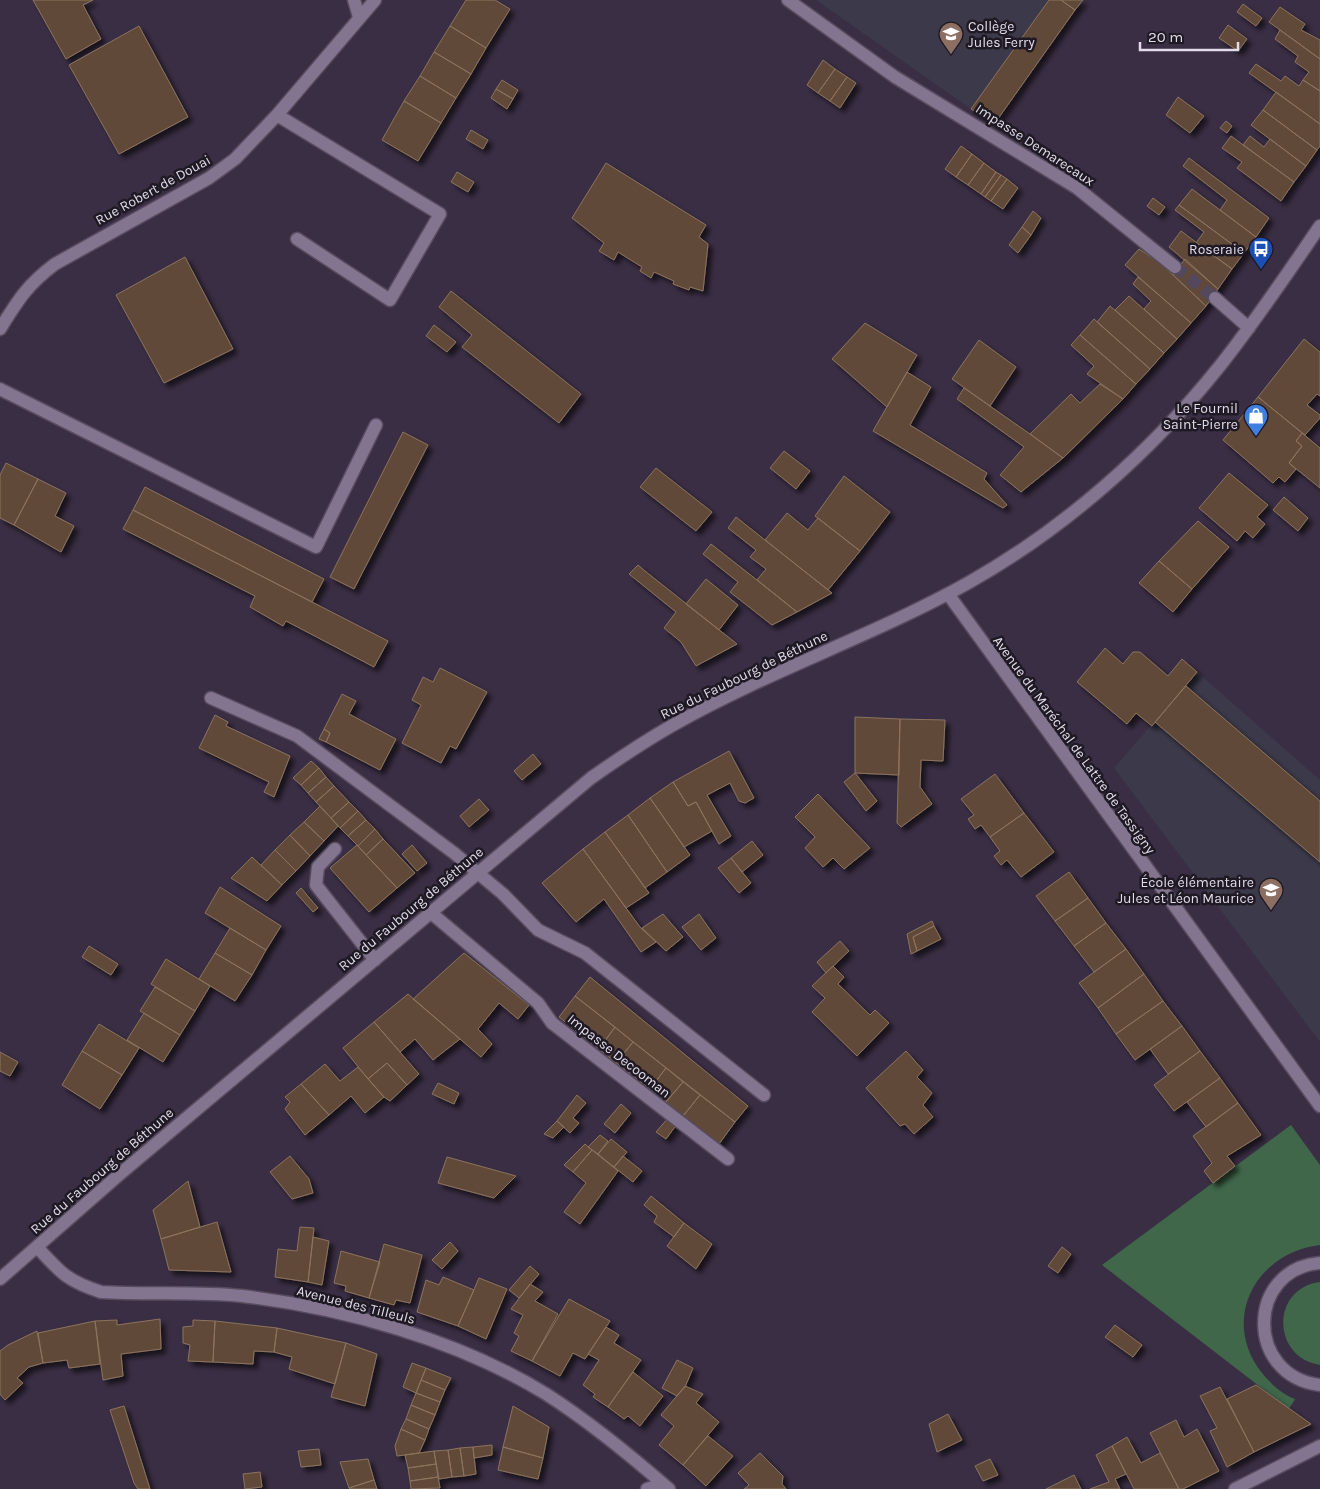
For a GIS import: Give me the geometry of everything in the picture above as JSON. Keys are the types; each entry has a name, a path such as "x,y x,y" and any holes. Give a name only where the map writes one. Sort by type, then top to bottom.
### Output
{"street":[{"path":"354,0 359,17"},
{"name":"Rue Robert de Douai","path":"0,329 23,292 36,278 86,245 210,178 235,159 277,115 375,0"},
{"name":"Impasse Demarecaux","path":"788,0 895,77 1077,188 1175,267"},
{"path":"277,115 440,214 390,300 297,240"},
{"name":"Rue du Faubourg de Béthune","path":"0,1279 121,1173 591,778 673,724 948,594 1042,537 1113,479 1176,416 1217,369 1249,328 1320,226"},
{"path":"1215,298 1249,328"},
{"path":"0,389 316,547 376,425"},
{"name":"Avenue du Maréchal de Lattre de Tassigny","path":"948,594 1320,1106"},
{"path":"211,698 297,736 454,853 502,894 538,930 585,953 764,1095"},
{"path":"335,849 318,867 316,885 375,960"},
{"name":"Impasse Decooman","path":"430,912 538,1003 552,1023 728,1159"},
{"name":"Avenue des Tilleuls","path":"37,1247 62,1275 83,1286 102,1292 241,1296 357,1318 420,1337 483,1362 545,1394 597,1429 666,1486"},
{"path":"1320,1263 1298,1269 1282,1280 1268,1300 1264,1324 1271,1353 1282,1368 1299,1379 1320,1385"},
{"path":"1235,1489 1320,1446"},
{"path":"648,1489 666,1486"}],"shaded area":[{"name":"Collège Jules Ferry","path":"816,0 1049,0 971,109"},
{"name":"École élémentaire Jules et Léon Maurice","path":"1197,672 1320,780 1320,1042 1114,768"}],"green space":[{"path":"1291,1125 1320,1165 1320,1245 1297,1251 1278,1261 1262,1275 1251,1292 1245,1311 1244,1332 1250,1353 1262,1373 1277,1388 1295,1399 1289,1409 1102,1265"},
{"path":"1320,1282 1320,1365 1304,1359 1292,1350 1286,1337 1283,1323 1286,1309 1292,1296 1304,1287"}],"building":[{"path":"33,0 93,0 83,5 101,39 66,59"},
{"path":"466,0 495,0 510,9 486,48 450,26"},
{"path":"1049,0 1061,0 1075,10 995,123 971,109"},
{"path":"1061,0 1083,0 1075,10"},
{"path":"1243,4 1262,18 1256,26 1237,12"},
{"path":"1280,7 1305,24 1301,30 1320,40 1320,59 1269,22"},
{"path":"1228,25 1247,39 1238,51 1219,38"},
{"path":"139,26 188,117 119,154 69,65"},
{"path":"450,26 486,48 471,74 434,52"},
{"path":"1280,30 1320,59 1320,91 1303,80 1309,72 1295,62 1298,56 1275,39"},
{"path":"434,52 471,74 456,98 420,76"},
{"path":"823,60 835,69 818,93 807,85"},
{"path":"1256,64 1281,81 1285,76 1299,86 1303,80 1320,91 1320,124 1249,73"},
{"path":"835,69 847,77 830,101 818,93"},
{"path":"420,76 456,98 441,123 404,101"},
{"path":"847,77 856,83 840,108 830,101"},
{"path":"502,80 518,90 513,99 496,89"},
{"path":"496,89 513,99 507,109 491,98"},
{"path":"1276,92 1320,124 1320,146 1317,150 1263,110"},
{"path":"1178,97 1204,116 1190,133 1166,115"},
{"path":"404,101 441,123 418,161 382,140"},
{"path":"1263,110 1317,150 1306,166 1251,125"},
{"path":"1226,121 1232,126 1227,133 1220,128"},
{"path":"471,130 488,140 483,149 466,139"},
{"path":"1231,136 1294,182 1281,201 1237,168 1242,162 1222,148"},
{"path":"1250,136 1264,147 1270,139 1306,166 1294,182 1243,145"},
{"path":"961,146 972,154 956,177 945,169"},
{"path":"972,154 984,163 968,185 956,177"},
{"path":"1189,158 1269,218 1256,237 1220,210 1227,200 1183,166"},
{"path":"606,163 706,225 699,237 708,244 703,291 690,287 689,290 673,284 674,281 654,272 651,278 640,271 642,267 618,252 614,260 599,251 604,243 572,218"},
{"path":"984,163 996,172 981,194 968,185"},
{"path":"457,172 474,182 468,192 451,182"},
{"path":"996,172 1001,175 985,197 981,194"},
{"path":"1001,175 1007,179 991,201 985,197"},
{"path":"1007,179 1018,188 1003,209 991,201"},
{"path":"1192,189 1256,237 1244,253 1179,205"},
{"path":"1153,198 1165,207 1159,215 1147,206"},
{"path":"1179,205 1244,253 1232,269 1196,243 1204,232 1175,210"},
{"path":"1033,211 1041,218 1031,235 1022,227"},
{"path":"1022,227 1031,235 1018,253 1009,245"},
{"path":"1181,231 1232,269 1218,289 1169,247"},
{"path":"1139,249 1159,262 1206,306 1191,323 1125,265"},
{"path":"185,257 233,349 164,383 116,295"},
{"path":"1185,259 1218,289 1206,306 1173,275"},
{"path":"1138,277 1191,323 1177,339 1144,309 1151,301 1133,284"},
{"path":"451,291 581,394 559,423 462,347 472,335 439,307"},
{"path":"1129,296 1177,339 1164,353 1115,310"},
{"path":"1110,306 1164,353 1150,369 1097,322"},
{"path":"1094,319 1150,369 1136,384 1080,335"},
{"path":"865,323 917,355 887,407 832,359"},
{"path":"434,325 456,342 447,352 426,336"},
{"path":"1080,335 1136,384 1123,399 1087,374 1094,366 1071,345"},
{"path":"1304,339 1320,352 1320,396 1317,394 1307,405 1320,415 1320,418 1305,435 1258,397"},
{"path":"979,340 1016,367 990,406 952,379"},
{"path":"907,372 931,387 910,425 987,473 984,479 1007,505 1003,508 873,431"},
{"path":"1100,384 1123,399 1063,458 1030,434 1071,394 1080,403"},
{"path":"964,388 1063,458 1021,492 1000,475 1024,447 957,399"},
{"path":"1258,397 1302,433 1296,441 1302,446 1289,463 1296,469 1285,482 1279,477 1273,483 1223,440"},
{"path":"403,432 428,445 354,589 330,577"},
{"path":"1302,433 1320,448 1320,488 1289,463 1302,446 1296,441"},
{"path":"784,451 810,471 796,489 770,468"},
{"path":"6,463 38,479 14,525 0,518 0,475"},
{"path":"656,468 712,512 696,531 640,487"},
{"path":"1229,473 1268,505 1257,517 1265,524 1253,538 1245,531 1237,541 1199,508"},
{"path":"844,476 890,512 860,551 815,516"},
{"path":"38,479 66,493 55,516 74,526 61,552 14,525"},
{"path":"145,487 324,579 312,602 133,510"},
{"path":"1284,497 1308,518 1298,531 1273,510"},
{"path":"133,510 388,641 374,667 286,621 283,626 250,607 255,596 123,529"},
{"path":"787,513 808,530 818,518 860,551 828,590 765,540"},
{"path":"736,517 832,593 797,612 757,580 766,569 750,557 756,550 728,528"},
{"path":"1198,521 1229,547 1192,589 1159,561"},
{"path":"711,544 797,612 772,625 730,592 738,582 703,554"},
{"path":"1159,561 1192,589 1173,612 1139,583"},
{"path":"638,565 737,644 696,666 681,642 664,628 676,612 629,574"},
{"path":"706,579 738,605 719,630 686,604"},
{"path":"1105,648 1123,664 1133,652 1140,652 1168,676 1182,659 1197,672 1152,726 1136,713 1127,724 1077,682"},
{"path":"440,668 487,692 456,749 450,746 441,763 402,743 421,705 412,700 423,677 433,682"},
{"path":"1186,686 1320,801 1320,862 1155,722"},
{"path":"342,694 356,701 349,714 396,739 380,770 326,742 330,733 324,729"},
{"path":"215,715 228,722 226,726 290,756 274,797 264,792 269,782 199,748"},
{"path":"855,717 900,719 899,775 855,773"},
{"path":"900,719 945,720 943,761 921,760 920,787 932,804 901,827 897,823"},
{"path":"324,729 330,733 326,742 319,739"},
{"path":"729,751 754,798 745,803 739,801 730,783 707,795 731,836 719,844 696,802 688,806 673,782"},
{"path":"533,754 541,764 522,780 514,771"},
{"path":"311,761 319,768 301,785 293,778"},
{"path":"319,768 326,777 308,793 301,785"},
{"path":"855,773 877,801 866,811 844,782"},
{"path":"995,774 1024,813 990,837 981,825 975,829 968,819 974,815 961,799"},
{"path":"326,777 334,786 316,802 308,793"},
{"path":"673,782 688,806 696,802 712,831 684,847 650,798"},
{"path":"334,786 349,802 331,818 316,802"},
{"path":"818,794 870,848 844,869 833,858 823,867 805,848 815,837 795,817"},
{"path":"650,798 690,855 667,872 628,815"},
{"path":"479,799 489,810 469,827 460,816"},
{"path":"349,802 358,811 340,828 331,818"},
{"path":"320,806 338,826 324,841 304,822"},
{"path":"358,811 366,820 348,836 340,828"},
{"path":"1024,813 1054,852 1021,877 1007,860 1001,865 994,856 1000,851 990,837"},
{"path":"628,815 667,872 645,888 605,832"},
{"path":"366,820 375,829 358,846 348,836"},
{"path":"304,822 324,841 310,856 290,835"},
{"path":"375,829 383,839 366,855 358,846"},
{"path":"605,832 649,893 626,908 583,849"},
{"path":"290,835 310,856 296,871 275,850"},
{"path":"383,839 415,873 397,888 366,855"},
{"path":"752,841 763,855 742,872 731,858"},
{"path":"357,845 397,888 369,912 330,868"},
{"path":"412,845 427,863 417,871 402,854"},
{"path":"583,849 640,927 656,942 641,952 604,899 576,922 542,883"},
{"path":"275,850 296,871 282,885 261,865"},
{"path":"252,857 282,885 267,901 231,878"},
{"path":"731,858 751,883 739,893 718,868"},
{"path":"1069,872 1088,898 1055,921 1036,896"},
{"path":"220,887 281,926 266,950 205,913"},
{"path":"301,888 318,908 313,912 296,893"},
{"path":"1088,898 1106,923 1074,946 1055,921"},
{"path":"663,914 683,937 666,951 642,928"},
{"path":"699,914 716,938 701,950 682,927"},
{"path":"932,921 934,926 913,937 917,951 911,954 907,934"},
{"path":"1106,923 1126,949 1094,972 1074,946"},
{"path":"934,926 941,939 917,951 913,937"},
{"path":"230,928 266,950 252,975 215,953"},
{"path":"840,941 849,951 826,973 817,962"},
{"path":"89,946 118,964 111,975 82,957"},
{"path":"1126,949 1144,974 1098,1008 1079,983"},
{"path":"215,953 252,975 235,1001 199,979"},
{"path":"464,953 529,1005 518,1019 499,1003 478,1029 492,1044 481,1057 413,999"},
{"path":"166,959 210,986 195,1011 151,984"},
{"path":"833,966 844,977 838,984 870,1015 875,1010 889,1023 857,1056 812,1012 825,998 812,986"},
{"path":"1144,974 1163,1001 1116,1034 1098,1008"},
{"path":"590,977 748,1106 735,1122 575,996"},
{"path":"155,987 195,1011 180,1035 140,1011"},
{"path":"408,994 460,1039 433,1060 415,1039 400,1052 374,1022"},
{"path":"575,996 615,1027 599,1049 559,1017"},
{"path":"1163,1001 1182,1026 1135,1060 1116,1034"},
{"path":"144,1013 180,1035 163,1062 127,1040"},
{"path":"374,1022 419,1074 407,1085 387,1063 368,1079 343,1048"},
{"path":"99,1024 139,1048 122,1075 82,1051"},
{"path":"1182,1026 1200,1051 1168,1074 1150,1049"},
{"path":"615,1027 633,1042 616,1063 599,1049"},
{"path":"633,1042 666,1068 650,1089 616,1063"},
{"path":"82,1051 122,1075 100,1109 62,1085"},
{"path":"906,1051 923,1070 917,1077 932,1093 923,1105 933,1117 914,1134 905,1124 900,1126 866,1088"},
{"path":"1200,1051 1220,1078 1174,1111 1154,1085"},
{"path":"0,1052 18,1062 10,1076 0,1071"},
{"path":"387,1063 407,1085 390,1101 368,1079"},
{"path":"325,1064 340,1081 358,1067 384,1097 365,1113 351,1096 329,1115 301,1084"},
{"path":"666,1068 683,1082 666,1102 650,1089"},
{"path":"1220,1078 1238,1103 1206,1127 1187,1102"},
{"path":"683,1082 700,1095 683,1116 666,1102"},
{"path":"438,1083 459,1093 454,1104 432,1094"},
{"path":"301,1084 329,1115 305,1135 285,1109 290,1102 285,1097"},
{"path":"577,1095 586,1103 573,1118 579,1123 570,1133 557,1121"},
{"path":"700,1095 735,1122 719,1144 683,1116"},
{"path":"1238,1103 1261,1135 1227,1156 1235,1166 1213,1183 1204,1171 1212,1163 1193,1136"},
{"path":"621,1104 631,1113 615,1133 604,1124"},
{"path":"669,1117 677,1124 666,1139 656,1132"},
{"path":"557,1121 564,1127 553,1138 544,1134"},
{"path":"600,1135 608,1141 598,1154 588,1147"},
{"path":"611,1139 627,1152 614,1167 598,1154"},
{"path":"585,1144 592,1150 573,1172 564,1165"},
{"path":"592,1150 618,1171 580,1224 564,1212 586,1183 573,1172"},
{"path":"290,1156 309,1179 313,1193 292,1199 270,1172"},
{"path":"623,1156 642,1171 633,1182 614,1167"},
{"path":"447,1157 516,1176 494,1198 438,1183"},
{"path":"188,1181 200,1227 161,1239 153,1210"},
{"path":"651,1196 684,1223 674,1237 654,1222 657,1216 644,1205"},
{"path":"217,1222 231,1272 169,1270 161,1239"},
{"path":"684,1223 712,1244 696,1269 667,1246"},
{"path":"300,1227 314,1228 308,1282 275,1277 278,1249 297,1251"},
{"path":"313,1237 329,1241 322,1285 308,1282"},
{"path":"450,1242 458,1251 442,1269 432,1260"},
{"path":"384,1244 422,1255 410,1303 396,1300 394,1305 369,1298"},
{"path":"1062,1247 1071,1254 1058,1273 1048,1266"},
{"path":"341,1251 380,1262 369,1298 345,1291 346,1286 334,1283"},
{"path":"530,1266 539,1274 519,1298 509,1290"},
{"path":"443,1277 474,1290 458,1326 417,1312 426,1280 439,1285"},
{"path":"479,1278 507,1289 486,1339 458,1326"},
{"path":"530,1284 543,1292 535,1301 558,1314 532,1361 511,1351 519,1336 514,1333 523,1315 511,1309"},
{"path":"569,1299 610,1321 585,1359 573,1353 560,1376 532,1361"},
{"path":"160,1319 161,1349 121,1354 123,1376 103,1380 95,1321 117,1320 117,1325"},
{"path":"193,1320 215,1321 213,1362 188,1361 190,1345 183,1343 183,1327 193,1326"},
{"path":"95,1321 100,1364 69,1368 67,1360 43,1363 38,1333"},
{"path":"215,1321 277,1328 274,1352 254,1351 253,1364 213,1362"},
{"path":"1115,1325 1142,1345 1133,1357 1105,1337"},
{"path":"606,1327 619,1335 614,1343 641,1360 608,1407 593,1397 595,1394 583,1385 599,1360 588,1354"},
{"path":"277,1328 346,1343 335,1384 289,1369 292,1357 274,1352"},
{"path":"37,1331 43,1363 29,1367 17,1378 23,1383 5,1400 0,1394 0,1351"},
{"path":"346,1343 377,1354 365,1406 331,1397"},
{"path":"677,1360 693,1368 685,1387 677,1396 662,1388"},
{"path":"412,1363 426,1368 416,1393 403,1387"},
{"path":"426,1368 451,1378 445,1390 421,1380"},
{"path":"633,1372 663,1396 640,1426 628,1416 624,1419 608,1407"},
{"path":"421,1380 445,1390 440,1402 416,1393"},
{"path":"1256,1385 1311,1424 1254,1452 1227,1399"},
{"path":"685,1386 703,1394 696,1403 719,1422 683,1465 659,1445 674,1426 661,1415"},
{"path":"1220,1387 1254,1452 1227,1467 1210,1431 1217,1428 1200,1396"},
{"path":"416,1393 440,1402 435,1415 411,1405"},
{"path":"411,1405 435,1415 429,1429 406,1419"},
{"path":"124,1406 150,1489 138,1489 134,1483 110,1410"},
{"path":"513,1406 549,1427 543,1458 503,1447"},
{"path":"948,1414 962,1440 937,1452 929,1424"},
{"path":"406,1419 429,1429 425,1440 401,1429"},
{"path":"1176,1420 1184,1437 1197,1429 1219,1471 1183,1489 1179,1489 1150,1433"},
{"path":"401,1429 425,1440 419,1453 397,1456 395,1446"},
{"path":"708,1436 733,1456 706,1486 683,1465"},
{"path":"1127,1437 1141,1463 1160,1453 1179,1489 1134,1489 1112,1446"},
{"path":"492,1445 492,1455 474,1458 473,1447"},
{"path":"1112,1446 1126,1474 1115,1479 1120,1489 1090,1489 1109,1482 1096,1455"},
{"path":"473,1447 476,1474 464,1476 460,1448"},
{"path":"503,1447 543,1458 538,1479 498,1470"},
{"path":"460,1448 464,1476 452,1477 448,1450"},
{"path":"319,1449 321,1465 301,1467 298,1451"},
{"path":"448,1450 452,1477 439,1479 434,1451"},
{"path":"434,1451 436,1464 408,1468 405,1455"},
{"path":"760,1453 783,1476 782,1484 786,1489 744,1489 749,1485 738,1473"},
{"path":"368,1459 374,1480 349,1488 340,1462"},
{"path":"990,1459 998,1475 983,1481 975,1466"},
{"path":"436,1464 438,1477 410,1481 408,1468"},
{"path":"260,1472 262,1487 245,1489 243,1474"},
{"path":"1074,1475 1081,1489 1046,1489"},
{"path":"438,1477 440,1488 411,1489 410,1481"},
{"path":"374,1480 377,1489 349,1488"}],"tunnel":[{"path":"1175,267 1215,298"}],"place":[{"name":"Collège Jules Ferry","path":"951,55"},
{"name":"Roseraie","path":"1261,270"},
{"name":"Le Fournil Saint-Pierre","path":"1256,437"},
{"name":"École élémentaire Jules et Léon Maurice","path":"1271,911"}]}
